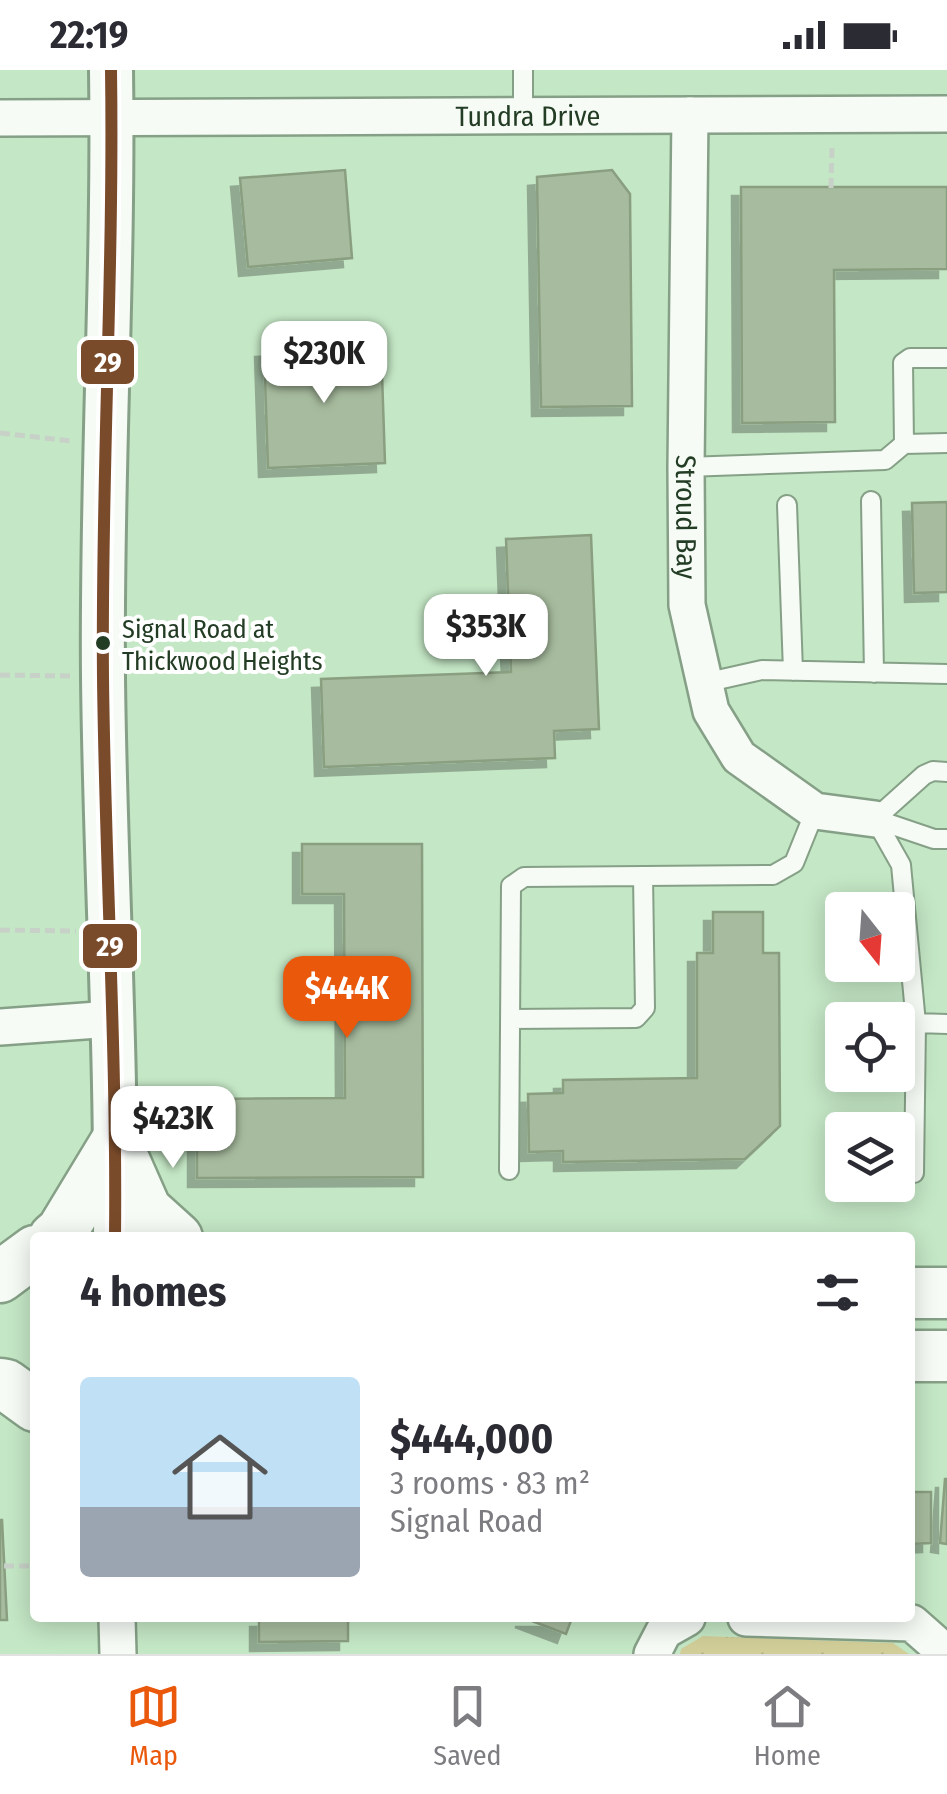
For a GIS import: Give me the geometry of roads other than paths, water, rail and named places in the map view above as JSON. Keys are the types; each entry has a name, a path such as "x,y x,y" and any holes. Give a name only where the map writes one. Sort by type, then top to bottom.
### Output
{"main road":[{"path":"62,1232 116,1142"},
{"path":"116,1142 146,1210 170,1232"},
{"path":"0,1277 30,1255"},
{"path":"915,1294 947,1293"},
{"path":"0,1296 30,1296"},
{"path":"915,1356 947,1356"},
{"path":"0,1361 30,1360"},
{"path":"0,1384 30,1402"}],"street":[{"path":"110,70 103,676 115,1232"},
{"name":"Tundra Drive","path":"0,118 947,114"},
{"name":"Stroud Bay","path":"690,115 687,605 711,711 739,757 814,810 876,818"},
{"path":"0,1027 112,1019"},
{"path":"117,1622 118,1654"},
{"path":"652,1654 664,1630 679,1622"},
{"path":"879,1622 912,1623 937,1645 940,1654"}],"lane":[{"path":"523,70 523,116"},
{"path":"904,444 904,363 910,358 947,358"},
{"path":"686,466 885,460 904,444 947,443"},
{"path":"871,501 874,673"},
{"path":"787,504 793,671"},
{"path":"704,683 762,670 947,674"},
{"path":"876,818 924,776 933,771 947,772"},
{"path":"509,1170 511,886 524,877 773,874 794,863 814,810"},
{"path":"876,818 934,838 947,838"},
{"path":"876,818 901,865 916,1023 915,1112"},
{"path":"510,1019 636,1018 645,1008 643,876"},
{"path":"916,1023 947,1024"}],"place":[{"name":"Signal Road at Thickwood Heights","path":"103,643"}]}
